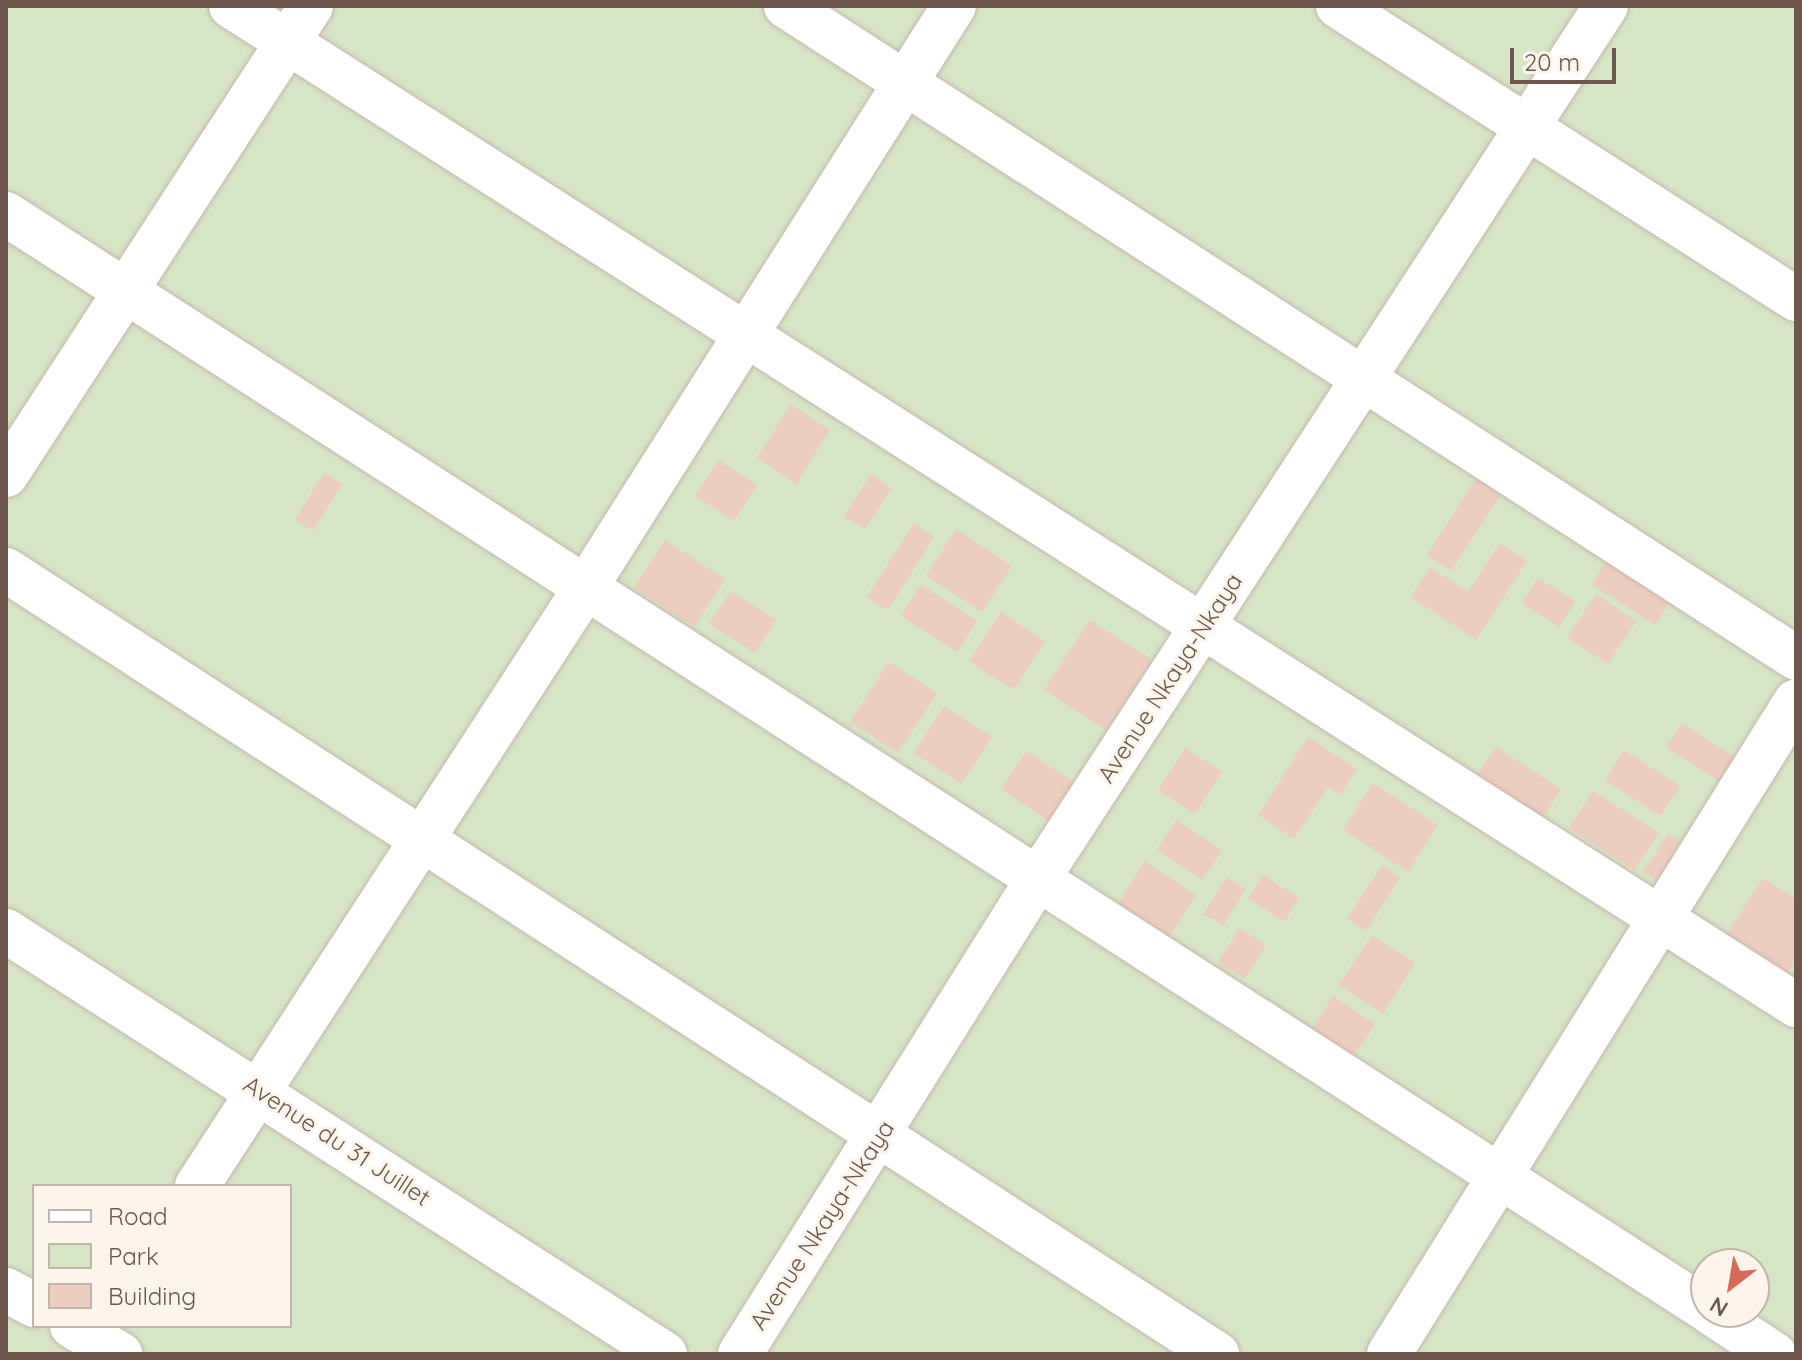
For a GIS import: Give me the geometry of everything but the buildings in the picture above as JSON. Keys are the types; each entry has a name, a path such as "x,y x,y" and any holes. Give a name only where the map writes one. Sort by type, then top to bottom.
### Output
{"street":[{"path":"231,6 748,333 1201,629 1796,1005"},
{"path":"6,475 128,292 311,6"},
{"path":"786,6 1796,658"},
{"path":"198,1184 584,590 954,6"},
{"path":"1338,6 1796,299"},
{"name":"Avenue Nkaya-Nkaya","path":"740,1354 881,1135 1039,877 1366,381 1606,6"},
{"path":"6,214 584,590 1039,877 1690,1299"},
{"path":"6,570 1217,1354"},
{"path":"1389,1354 1503,1178 1796,701"},
{"name":"Avenue du 31 Juillet","path":"6,931 260,1091 665,1354"},
{"path":"6,1290 32,1304"},
{"path":"1737,1328 1773,1349"}],"green space":[{"path":"6,6 1796,6 1796,1354 6,1354"}]}
